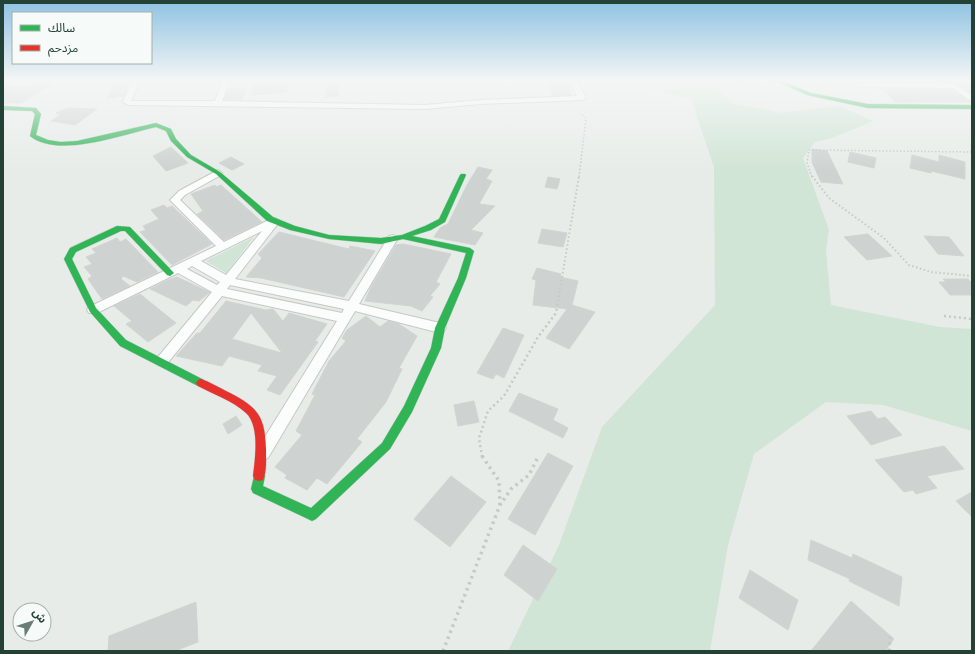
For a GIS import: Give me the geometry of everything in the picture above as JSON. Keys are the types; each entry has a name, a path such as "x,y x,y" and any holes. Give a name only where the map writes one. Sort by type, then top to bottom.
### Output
{"street":[{"path":"36,111 38,114 33,130 33,136 41,141 61,144 94,140 144,127 160,126 169,130 173,140 189,156 218,173 270,220 293,228 329,237 381,241 398,238 428,228 442,220 463,175"},
{"path":"218,173 182,193 175,200 223,247"},
{"path":"93,310 275,222"},
{"path":"162,362 275,222"},
{"path":"345,318 219,291 175,271 127,229 120,228 73,250 68,259 93,310 123,343 162,362 251,411 259,429 261,456 257,489 312,516 386,446 408,409 436,348 440,328 462,278 470,251 398,238"},
{"path":"261,456 352,306 398,238"},
{"path":"194,262 227,281 352,306 440,328"}],"path":[{"path":"500,505 498,481 482,457 479,438 488,411 504,396 538,337 556,314 581,165 586,118 580,113"},
{"path":"972,152 902,152 820,149 809,150 807,164 815,181 831,199 860,222 884,238 909,264 923,270 972,276"},
{"path":"944,316 972,319"},
{"path":"443,651 500,505 510,489 529,475 538,458"},
{"path":"888,651 890,637"}],"green space":[{"path":"695,111 769,111 782,113 802,111 849,111 873,121 832,138 815,142 803,158 829,230 826,250 831,305 940,327 972,329 972,431 883,405 826,402 754,454 728,545 710,651 508,651 559,545 602,427 715,305 714,167"},
{"path":"254,237 226,273 206,261"}],"building":[{"path":"62,111 95,111 75,125 51,121 60,115 56,113"},
{"path":"171,147 188,163 166,171 153,156"},
{"path":"812,149 827,151 843,184 821,182 812,162"},
{"path":"850,152 876,158 874,168 848,162"},
{"path":"912,155 939,162 939,155 965,162 965,179 910,168"},
{"path":"231,157 244,164 232,170 219,163"},
{"path":"478,167 492,170 486,179 492,181 479,204 495,206 471,230 483,233 475,245 434,237 440,228 448,224 467,185"},
{"path":"548,177 560,179 557,189 545,187"},
{"path":"215,185 216,187 221,185 262,222 224,240 197,214 203,211 191,194"},
{"path":"164,205 167,208 172,206 212,244 172,265 140,232 146,230 143,226 159,219 151,210"},
{"path":"542,229 567,233 563,247 538,243"},
{"path":"279,232 349,249 350,246 375,251 344,297 261,278 246,277 262,258 258,254"},
{"path":"868,234 892,256 867,260 844,237"},
{"path":"924,236 949,237 964,256 938,254"},
{"path":"117,238 120,242 126,239 158,272 137,282 123,276 121,279 130,286 102,299 88,279 92,276 84,267 92,264 86,257 96,253 92,249"},
{"path":"403,244 451,254 436,282 440,284 430,296 433,297 422,311 411,306 365,301 371,287 396,245"},
{"path":"537,268 561,274 560,277 578,281 572,305 595,312 569,349 546,338 567,309 533,305 536,280 532,279"},
{"path":"177,277 210,292 199,301 193,300 186,306 150,289"},
{"path":"943,279 968,279 972,283 972,295 950,295 939,282 946,282"},
{"path":"140,294 176,323 148,342 126,324 132,321 114,306"},
{"path":"226,301 266,310 273,309 283,321 289,313 327,324 315,341 318,342 280,395 267,390 277,376 258,371 262,365 229,356 222,366 176,356 197,333 200,333","holes":["251,313 282,353 232,339"]},
{"path":"366,316 380,327 388,321 399,324 417,336 399,368 402,369 386,402 357,439 362,442 327,484 317,478 307,490 285,478 287,475 275,467 302,435 296,431 315,395 312,394 329,361 346,341 342,338 347,330"},
{"path":"503,328 524,335 504,378 496,374 493,379 477,373"},
{"path":"519,393 558,409 553,420 568,428 563,438 509,411"},
{"path":"474,401 479,422 458,426 454,405"},
{"path":"871,411 878,419 885,417 902,435 871,445 847,416"},
{"path":"236,416 242,425 228,434 223,424"},
{"path":"944,446 964,469 927,476 937,488 916,494 913,490 904,492 875,460"},
{"path":"548,453 573,466 535,535 508,519"},
{"path":"451,476 486,502 450,547 414,519"},
{"path":"972,492 972,517 956,501"},
{"path":"811,540 852,558 853,554 902,577 899,606 849,581 850,579 808,560"},
{"path":"523,545 557,569 538,601 504,575"},
{"path":"750,570 798,600 788,630 739,598"},
{"path":"851,601 894,639 885,651 811,651"},
{"path":"196,602 198,642 175,651 108,651 109,636"}],"traffic: fast":[{"path":"35,111 38,114 33,136 46,142 61,144 77,143 156,125 169,130 173,140 189,156 218,173 270,219 293,228 329,237 381,241 403,237 428,228 442,220 463,175"},
{"path":"170,273 127,229 120,228 73,250 68,259 93,310 123,343 201,383"},
{"path":"259,476 257,489 312,515 386,446 408,409 436,348 440,328 462,278 470,251 403,237"}],"traffic: jam":[{"path":"201,383 240,403 250,410 254,416 258,423 260,432 259,476"}]}
